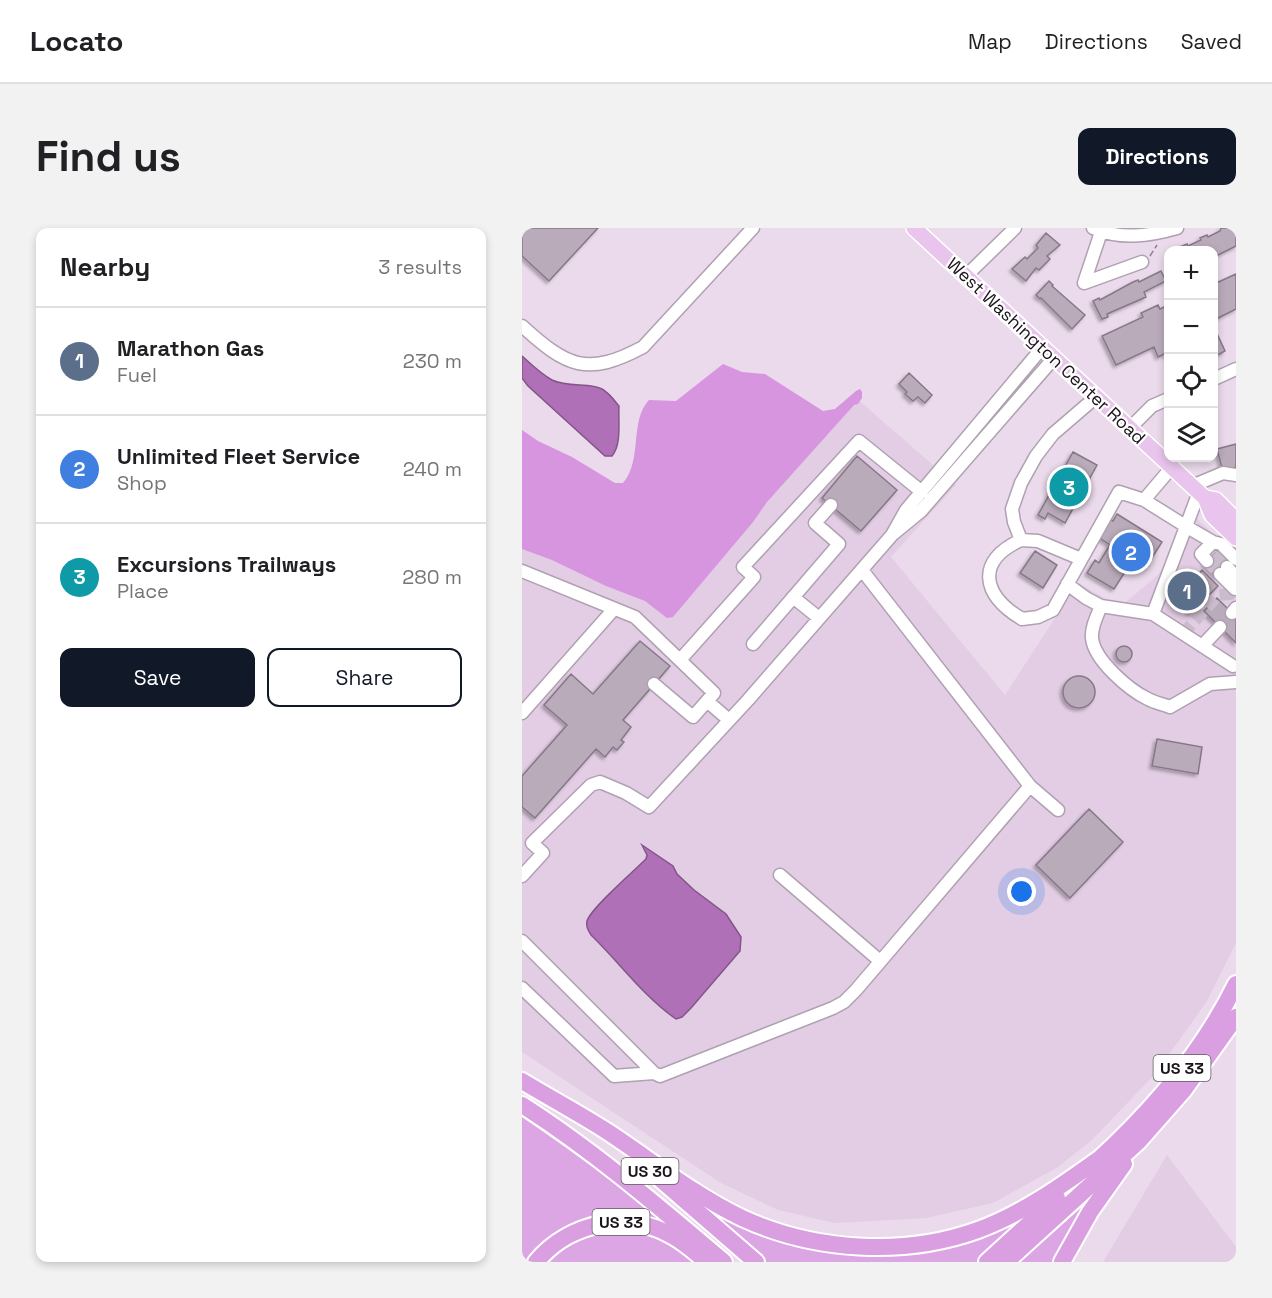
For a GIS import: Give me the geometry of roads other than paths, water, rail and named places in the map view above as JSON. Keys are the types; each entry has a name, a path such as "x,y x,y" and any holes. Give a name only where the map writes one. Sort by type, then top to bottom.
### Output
{"highway":[{"name":"US 33","path":"987,1262 1103,1156 1143,1116 1206,1035 1236,984"},
{"name":"US 33","path":"1062,1262 1090,1212 1139,1141 1183,1091 1236,1017"},
{"name":"US 30","path":"522,1081 632,1157 756,1262"},
{"path":"537,1090 609,1132 705,1197 743,1218 797,1237 847,1246 919,1244 978,1230 1049,1194 1103,1156"},
{"name":"US 30","path":"522,1105 617,1174 724,1262"},
{"path":"1006,1262 1139,1141"},
{"name":"US 33","path":"536,1262 549,1248 574,1233 596,1225 630,1222 673,1236 707,1262"}],"main road":[{"name":"West Washington Center Road","path":"914,228 1199,492 1216,501 1236,520"},
{"name":"West Washington Center Road","path":"1199,492 1212,515 1236,538"}],"street":[{"path":"522,326 567,361 592,365 621,359 643,347 753,228"},
{"path":"966,276 1015,228"},
{"path":"1142,262 1084,283 1097,230 1125,236 1154,235 1177,228"},
{"path":"892,535 900,519 922,492 1048,353"},
{"path":"522,876 543,853 532,843 591,785 600,782 626,793 649,807 892,535 921,511 1048,353"},
{"path":"1218,377 1236,369"},
{"path":"1021,540 1012,509 1021,483 1036,456 1053,434 1096,397"},
{"path":"1130,428 1152,406 1164,401"},
{"path":"680,660 754,578 743,567 859,441 922,492"},
{"path":"1144,500 1172,467"},
{"path":"1153,614 1199,492 1223,473 1236,475"},
{"path":"1082,559 1038,541 1021,540 1007,546 991,565 988,575 991,589 998,601 1022,619 1038,617 1053,610 1067,584 1082,559 1119,492 1144,500 1187,527 1211,551 1221,544 1227,567 1236,586"},
{"path":"753,644 839,544 815,523 831,506"},
{"path":"862,570 1030,786 1058,810"},
{"path":"522,571 635,617 714,693 693,717 654,684"},
{"path":"1067,584 1101,606 1153,614 1202,646 1234,663 1236,682 1210,684 1170,707 1147,699 1105,664 1096,651 1092,639 1093,627 1101,606"},
{"path":"794,597 819,618"},
{"path":"522,713 614,609"},
{"path":"1202,646 1220,627"},
{"path":"707,701 729,720"},
{"path":"522,940 654,1073 660,1076 844,1002 1030,786"},
{"path":"780,875 880,961"},
{"path":"522,988 614,1076 654,1073"}],"tunnel":[{"path":"1214,554 1227,567"},
{"path":"1207,561 1220,574"},
{"path":"1183,634 1218,595 1230,594 1235,589"}],"place":[{"name":"Excursions Trailways","path":"1069,487"},
{"name":"Unlimited Fleet Service","path":"1131,552"},
{"name":"Marathon Gas","path":"1187,591"}]}
